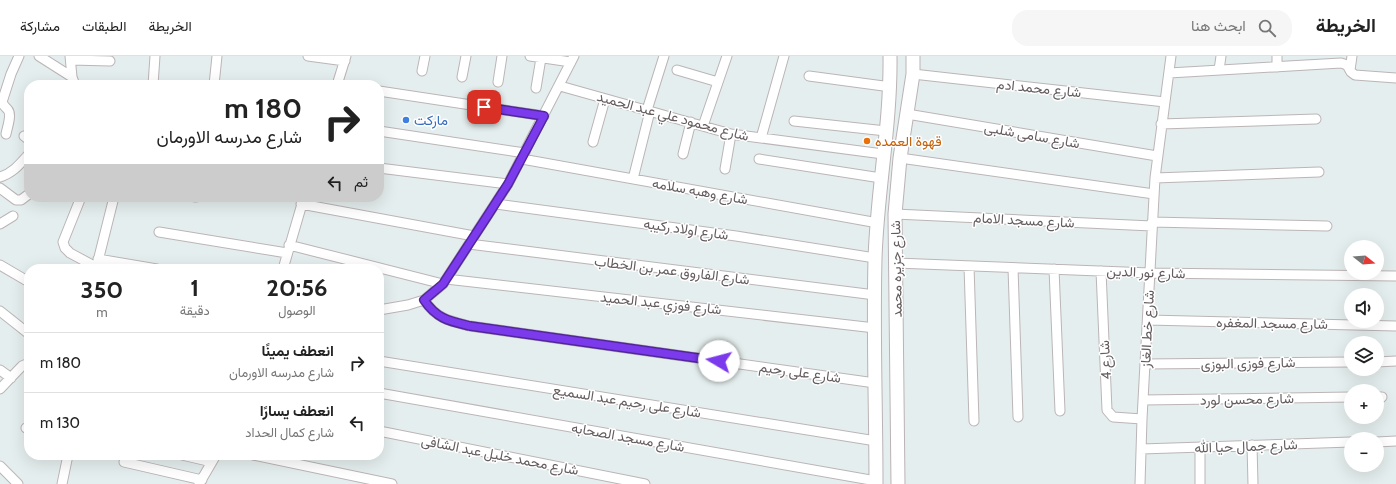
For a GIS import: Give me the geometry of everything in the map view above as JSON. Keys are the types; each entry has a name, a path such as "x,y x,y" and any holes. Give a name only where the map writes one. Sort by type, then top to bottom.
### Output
{"main road":[{"name":"شارع جزيره محمد","path":"876,483 875,258 883,154 891,87 890,56"},
{"name":"شارع جزيره محمد","path":"898,484 896,214 900,158 913,74 913,56"},
{"path":"876,467 898,466"}],"street":[{"path":"6,134 10,114 2,102 19,56"},
{"path":"39,56 73,80"},
{"path":"155,56 155,80"},
{"path":"215,80 217,56"},
{"path":"308,56 345,58 338,80"},
{"path":"422,71 425,56"},
{"path":"462,77 466,56"},
{"path":"498,82 502,56"},
{"path":"384,309 408,305 424,300 445,282 508,184 560,86 572,59 541,58 530,56"},
{"path":"633,179 648,111 664,56"},
{"path":"703,126 728,56"},
{"path":"761,138 784,56"},
{"name":"شارع خط الغاز","path":"1140,484 1154,178 1171,56"},
{"path":"1219,70 1221,56"},
{"path":"1277,67 1278,56"},
{"path":"1350,70 1352,56"},
{"path":"74,80 71,58 110,61"},
{"path":"536,88 541,58"},
{"path":"1169,73 1341,63 1347,65 1353,74 1358,76 1396,78"},
{"path":"677,70 718,82"},
{"name":"شارع محمد ادم","path":"913,74 1165,102"},
{"path":"809,76 891,87"},
{"name":"شارع محمود علي عبد الحميد","path":"560,86 731,134 883,154"},
{"path":"384,92 544,116"},
{"path":"593,142 606,98"},
{"name":"شارع سامى شلبى","path":"907,114 1157,156"},
{"path":"1161,124 1316,118"},
{"path":"794,121 886,131"},
{"path":"683,154 691,122"},
{"name":"شارع وهبه سلامه","path":"384,132 523,156 633,179 878,223"},
{"path":"725,169 731,134"},
{"path":"900,158 1154,194"},
{"path":"759,159 881,178"},
{"path":"0,176 10,173 16,169 24,160"},
{"path":"384,169 508,184"},
{"path":"1154,178 1319,172"},
{"path":"0,188 16,200 21,200 24,198"},
{"path":"79,202 63,242 65,248 70,253 95,264"},
{"path":"97,264 113,202"},
{"path":"284,264 302,202"},
{"name":"شارع الفاروق عمر بن الخطاب","path":"306,202 472,240 875,295"},
{"name":"شارع اولاد ركيبه","path":"496,204 736,236 875,258"},
{"name":"شارع مسجد الامام","path":"896,214 1152,224 1327,226"},
{"path":"0,224 13,216"},
{"name":"شارع فوزي عبد الحميد","path":"159,232 288,249 359,264"},
{"name":"شارع نور الدين","path":"896,263 1150,273 1396,276"},
{"path":"0,266 24,279"},
{"path":"969,266 974,421"},
{"path":"1013,268 1018,417"},
{"name":"شارع فوزي عبد الحميد","path":"384,269 445,282 875,328"},
{"path":"1054,269 1060,411"},
{"name":"شارع 4","path":"1101,271 1107,410 1113,417 1142,419"},
{"name":"شارع على رحيم","path":"424,300 431,310 440,317 470,326 875,383"},
{"path":"0,311 24,330"},
{"name":"شارع مسجد المغفره","path":"1148,320 1396,326"},
{"name":"شارع على رحيم عبد السميع","path":"384,362 876,441"},
{"name":"شارع فوزى البوزى","path":"1146,364 1344,362"},
{"path":"1384,362 1396,362"},
{"path":"0,389 24,365"},
{"path":"0,370 10,378"},
{"name":"شارع مسجد الصحابه","path":"384,394 876,483"},
{"name":"شارع محسن لورد","path":"1143,400 1344,397"},
{"name":"شارع محمد خليل عبد الشافى","path":"384,432 645,484"},
{"path":"1384,442 1396,441"},
{"name":"شارع جمال حيا الله","path":"1141,449 1344,442"},
{"path":"1252,445 1252,484"},
{"path":"1200,447 1200,484"},
{"path":"62,484 67,460"},
{"path":"124,462 203,482 213,460"},
{"path":"277,460 392,484"},
{"path":"0,466 18,484"}],"place":[{"name":"ماركت","path":"406,120"},
{"name":"قهوة العمده","path":"867,141"}],"route":[{"path":"484,107 544,116 508,184 443,284 424,300 431,310 440,317 470,326 719,361"}]}
